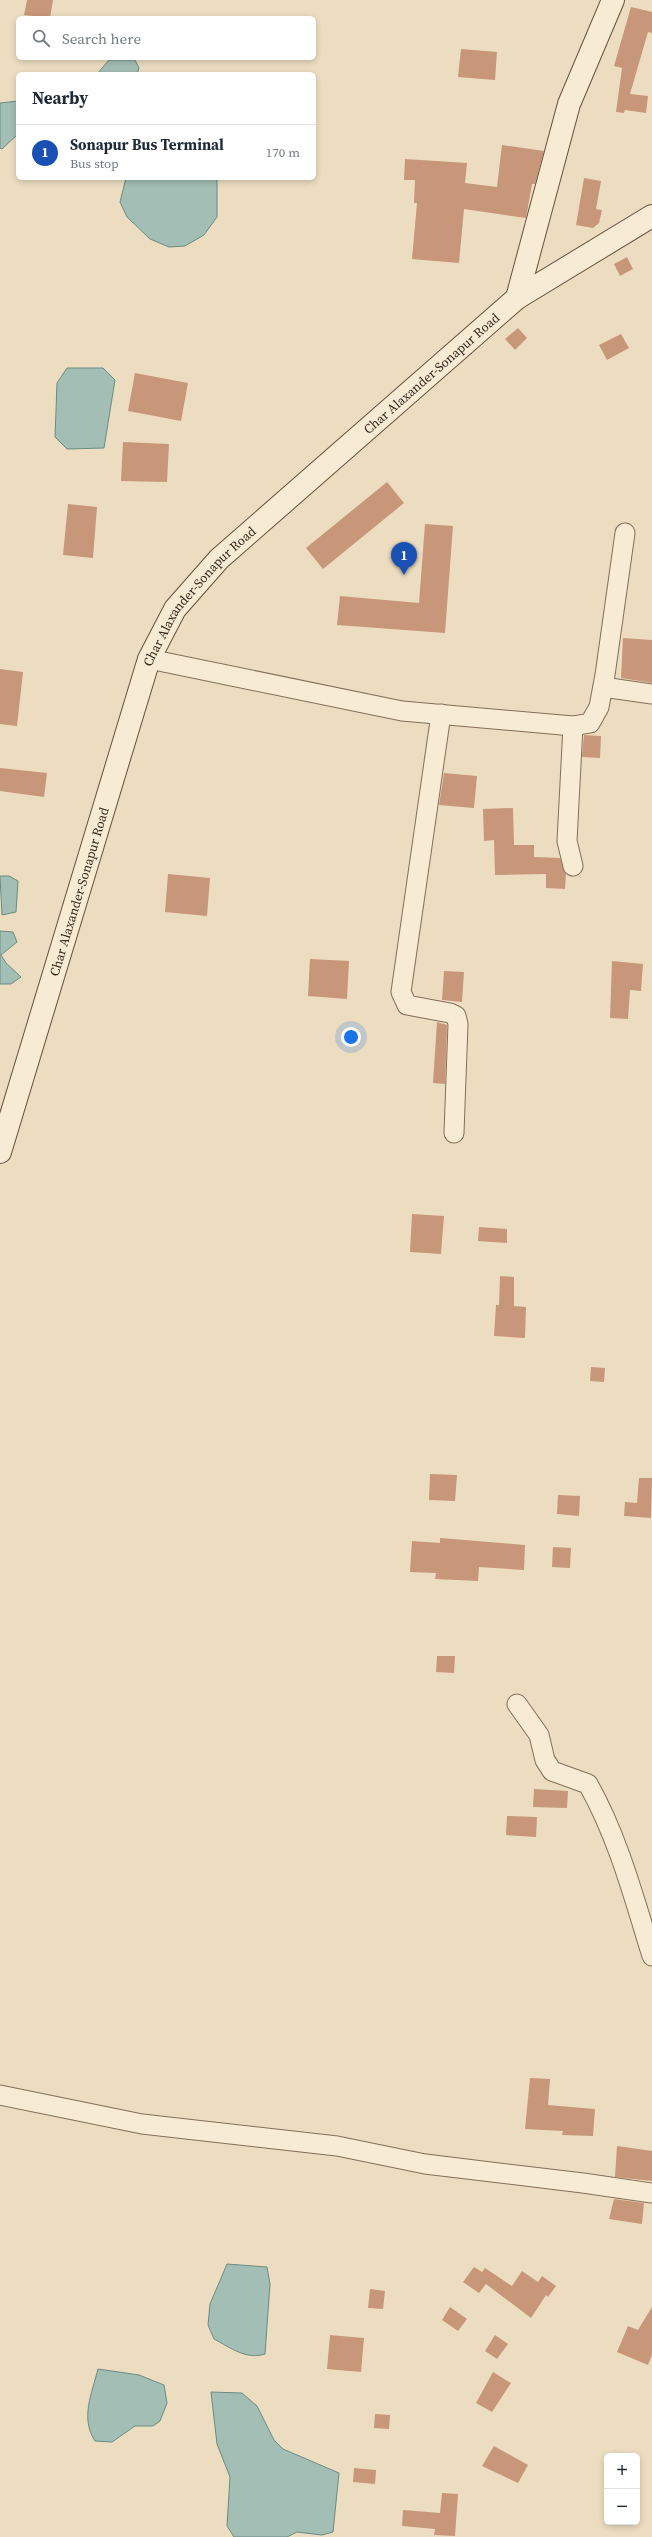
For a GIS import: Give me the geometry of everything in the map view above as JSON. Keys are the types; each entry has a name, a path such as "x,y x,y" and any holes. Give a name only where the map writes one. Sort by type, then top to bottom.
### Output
{"main road":[{"path":"517,298 569,104 613,0"},
{"name":"Char Alaxander-Sonapur Road","path":"0,1152 149,659 175,609 219,560 517,298 652,216"}],"street":[{"path":"149,659 402,711 573,726 590,723 599,707 603,687 625,533"},
{"path":"603,687 652,694"},
{"path":"441,714 401,992 407,1005 450,1013 456,1016 454,1133"},
{"path":"573,726 567,841 573,866"},
{"path":"517,1704 540,1736 545,1760 552,1771 588,1784 599,1804 628,1880 652,1956"},
{"path":"0,2095 142,2124 337,2146 425,2164 652,2193"}],"water":[{"path":"109,60 135,60 139,68 138,72 99,72"},
{"path":"16,101 16,136 2,149 0,148 0,103"},
{"path":"126,180 217,180 217,217 204,235 185,246 169,247 150,239 127,217 120,202"},
{"path":"67,368 103,368 115,380 104,448 67,449 55,437 57,383"},
{"path":"0,876 9,876 18,881 16,912 2,915"},
{"path":"0,931 13,932 17,942 1,955 6,963 21,977 11,984 0,984"},
{"path":"227,2264 267,2267 270,2284 265,2354 251,2355 233,2349 214,2339 208,2325 210,2304"},
{"path":"98,2369 139,2375 164,2385 167,2403 160,2421 153,2426 135,2426 112,2442 95,2441 88,2423 88,2414 90,2396"},
{"path":"211,2392 242,2393 257,2406 274,2440 283,2449 339,2473 333,2532 322,2535 297,2532 287,2537 234,2537 227,2526 230,2477 217,2444"}],"building":[{"path":"27,0 53,0 50,16 24,15"},
{"path":"631,7 652,12 652,33 648,32 630,94 648,96 646,113 625,110 624,113 616,112 622,68 614,66"},
{"path":"461,49 497,52 495,80 458,77"},
{"path":"502,145 544,151 535,184 532,184 526,218 464,209 459,263 412,259 417,203 414,203 415,180 404,180 405,159 467,163 465,183 497,187"},
{"path":"584,178 601,181 596,209 602,210 599,223 593,228 576,225"},
{"path":"627,257 633,269 620,276 614,264"},
{"path":"518,328 527,338 515,350 505,339"},
{"path":"621,334 629,348 607,360 599,345"},
{"path":"135,373 188,383 181,421 128,411"},
{"path":"123,442 169,444 167,482 121,481"},
{"path":"387,482 404,503 323,569 306,548"},
{"path":"68,504 97,507 93,558 63,555"},
{"path":"425,524 453,526 445,633 337,625 340,596 419,603"},
{"path":"623,638 652,640 652,683 621,678"},
{"path":"0,669 23,672 17,726 0,724"},
{"path":"584,735 601,736 600,758 582,757"},
{"path":"0,768 47,773 44,797 0,791"},
{"path":"444,773 477,776 474,808 439,805"},
{"path":"513,808 514,845 534,845 534,857 560,858 566,874 565,889 546,888 546,874 495,875 494,840 484,841 483,809"},
{"path":"168,874 210,878 207,916 165,912"},
{"path":"310,959 349,961 347,999 308,996"},
{"path":"612,961 643,964 641,991 630,990 628,1019 610,1018"},
{"path":"444,971 464,972 462,1002 442,1000"},
{"path":"437,1022 447,1025 445,1084 433,1083"},
{"path":"412,1214 444,1216 441,1254 410,1252"},
{"path":"479,1227 507,1229 507,1243 478,1241"},
{"path":"500,1276 514,1277 514,1306 526,1307 525,1338 494,1336 496,1305 499,1305"},
{"path":"591,1367 605,1368 604,1382 590,1381"},
{"path":"430,1474 457,1475 455,1501 429,1500"},
{"path":"639,1478 652,1478 651,1518 624,1516 625,1502 637,1503"},
{"path":"558,1495 580,1496 579,1516 557,1514"},
{"path":"440,1538 525,1545 524,1570 479,1567 478,1581 435,1579 436,1573 410,1572 412,1541 440,1543"},
{"path":"553,1547 571,1548 570,1568 552,1567"},
{"path":"437,1656 455,1656 454,1673 436,1672"},
{"path":"534,1789 568,1791 567,1808 533,1807"},
{"path":"507,1816 537,1817 536,1837 506,1835"},
{"path":"530,2078 550,2079 548,2105 595,2109 593,2136 562,2135 563,2131 525,2129"},
{"path":"617,2146 652,2151 652,2181 615,2177"},
{"path":"614,2199 644,2203 642,2224 609,2219"},
{"path":"474,2267 482,2272 485,2268 512,2286 522,2271 538,2282 542,2276 556,2286 548,2297 546,2295 531,2318 486,2284 479,2293 463,2282"},
{"path":"370,2289 385,2291 383,2309 368,2308"},
{"path":"450,2307 467,2319 458,2331 442,2320"},
{"path":"652,2307 652,2355 648,2365 617,2352 628,2326 638,2330"},
{"path":"330,2335 364,2338 361,2372 327,2369"},
{"path":"495,2335 508,2344 497,2359 485,2351"},
{"path":"493,2372 511,2383 492,2412 476,2403"},
{"path":"375,2414 390,2415 389,2429 374,2428"},
{"path":"494,2446 528,2465 518,2483 482,2466"},
{"path":"354,2468 376,2470 375,2484 353,2482"},
{"path":"442,2493 458,2494 455,2536 434,2535 435,2529 402,2526 403,2510 440,2513"}],"place":[{"name":"Sonapur Bus Terminal","path":"404,575"}]}
